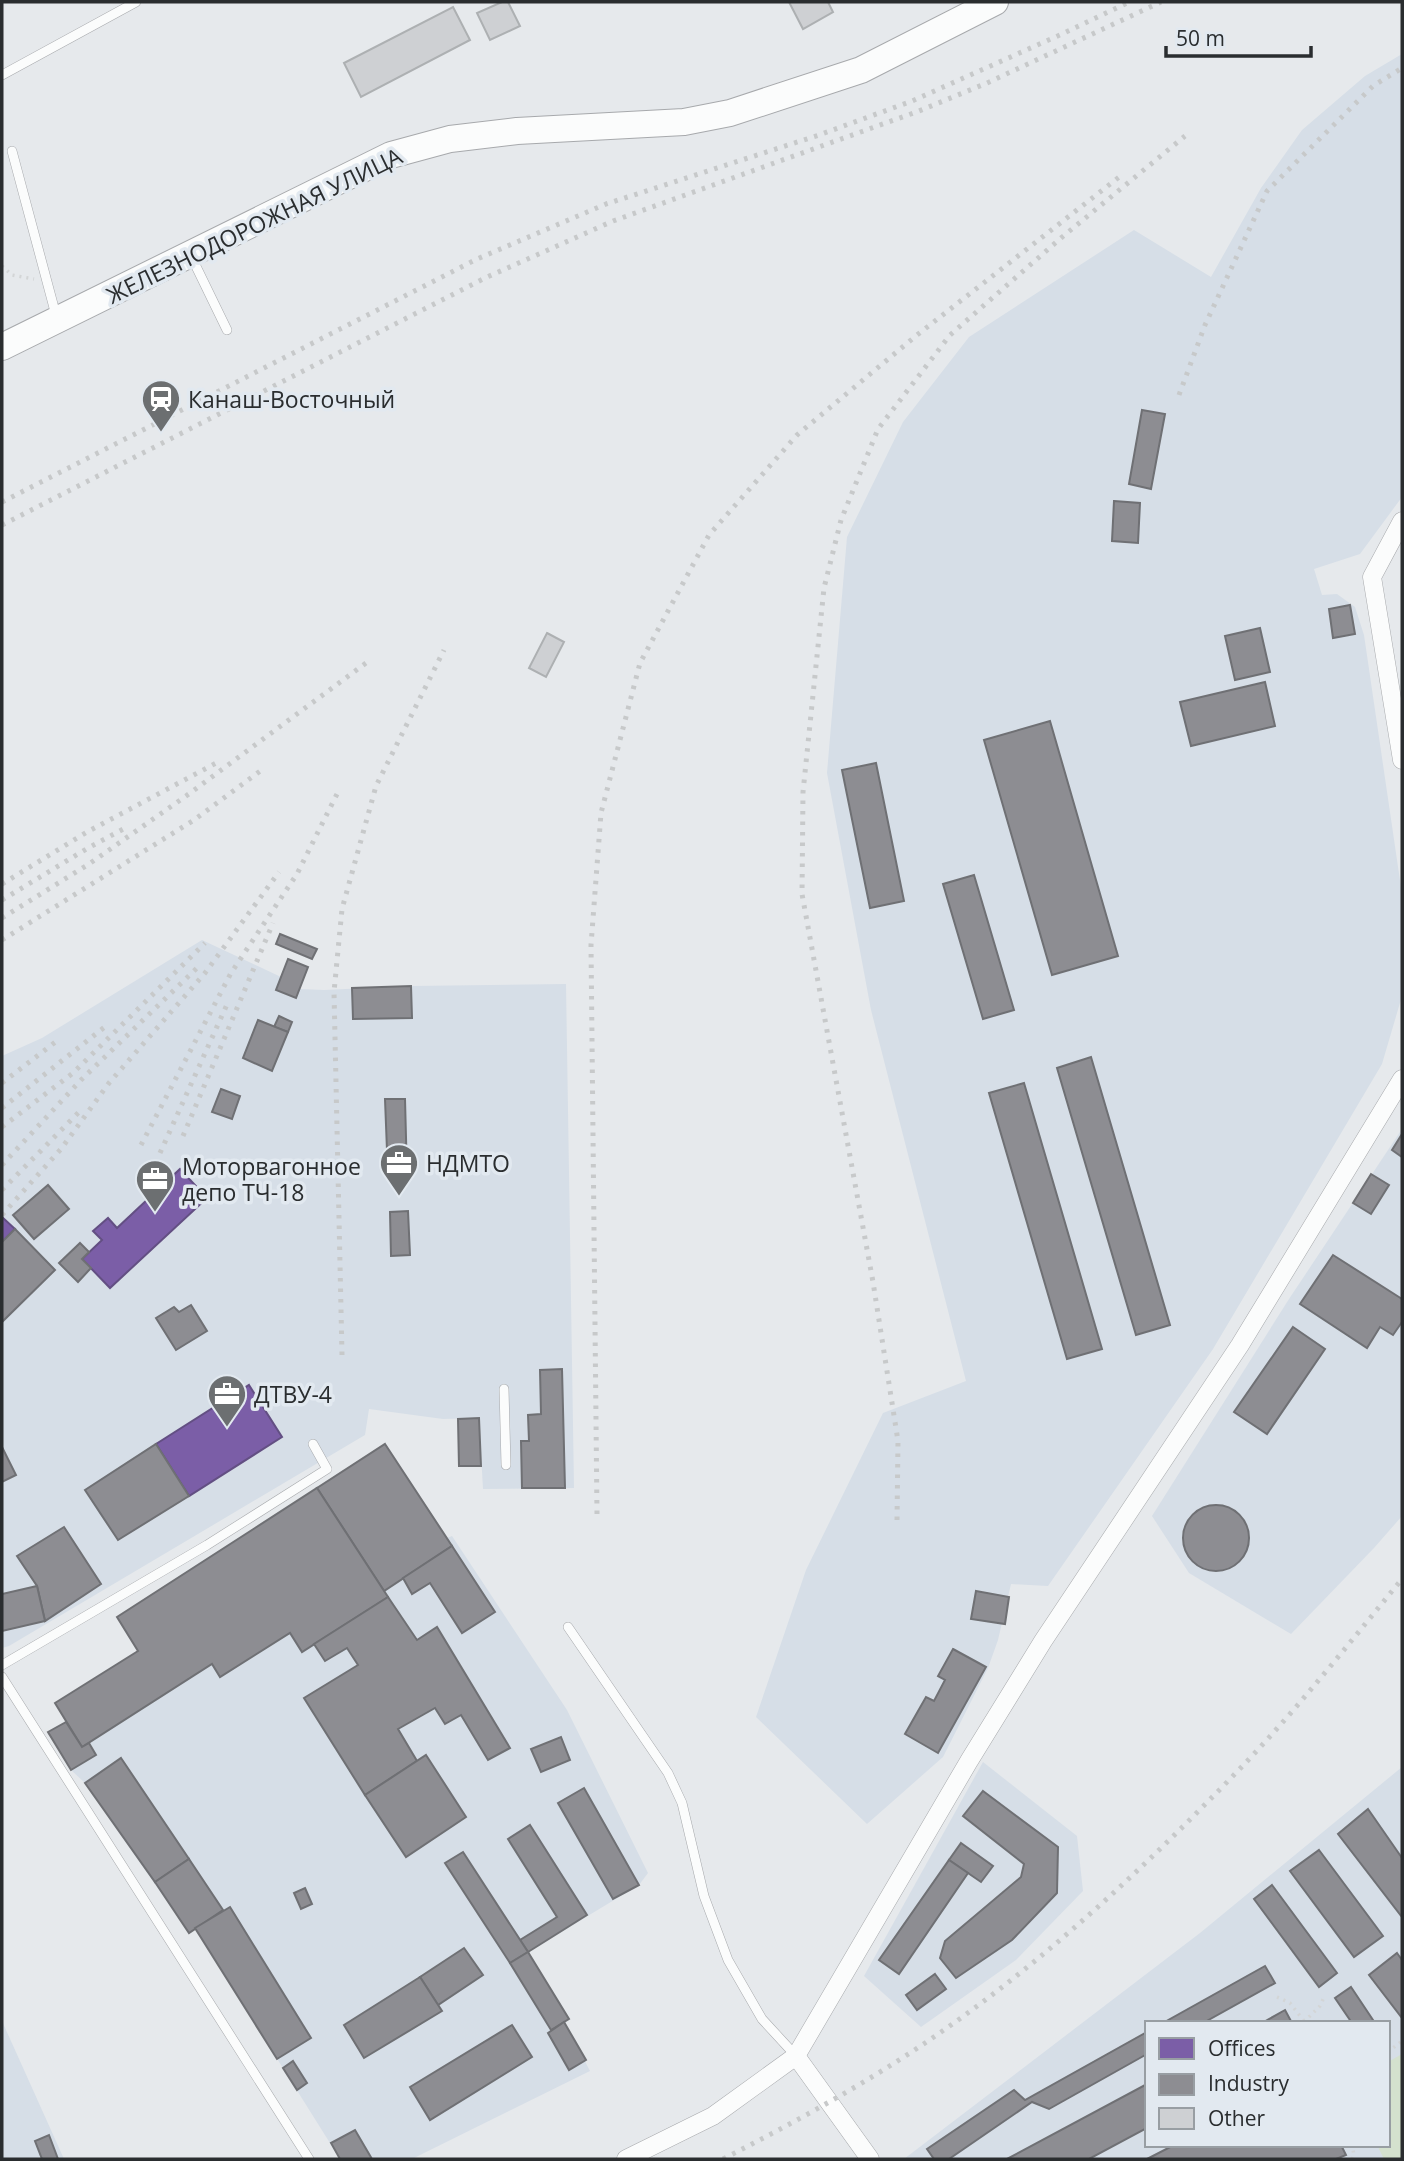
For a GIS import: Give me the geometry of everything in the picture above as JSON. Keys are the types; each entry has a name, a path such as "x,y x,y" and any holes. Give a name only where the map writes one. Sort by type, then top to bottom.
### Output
{"street":[{"name":"ЖЕЛЕЗНОДОРОЖНАЯ УЛИЦА","path":"2,347 391,155 450,139 504,132 684,122 730,113 861,71 995,2"},
{"path":"1402,522 1371,577 1402,760"},
{"path":"626,2159 713,2116 796,2056 1042,1641 1240,1345 1402,1079"},
{"path":"796,2056 870,2159"}],"lane":[{"path":"2,75 136,2"},
{"path":"12,151 57,320"},
{"path":"190,254 227,330"},
{"path":"505,1389 506,1465"},
{"path":"2,1665 208,1545 327,1469 313,1444"},
{"path":"568,1627 667,1773 682,1802 704,1896 728,1960 762,2019 796,2056"},
{"path":"2,1677 309,2159"}],"path":[{"path":"2,266 12,275 47,282"},
{"path":"1305,2021 1320,2006 1325,1995"},
{"path":"1277,1997 1290,2003 1303,2021"}],"shaded area":[{"path":"1402,54 1402,497 1360,554 1314,569 1322,595 1337,594 1355,607 1364,635 1402,894 1402,996 1382,1064 1213,1349 1048,1586 1011,1584 998,1640 988,1668 943,1757 867,1824 756,1717 806,1570 883,1413 966,1381 871,1010 827,773 847,537 903,422 969,337 1134,230 1211,277 1261,188 1302,130 1365,76"},
{"path":"202,940 281,977 288,959 308,967 300,989 566,984 574,1488 483,1489 479,1418 443,1419 369,1409 365,1435 2,1648 2,1056 42,1038"},
{"path":"1402,1129 1402,1516 1291,1634 1189,1573 1152,1516 1289,1299"},
{"path":"385,1444 447,1538 452,1536 567,1710 648,1873 639,1885 528,1952 569,2019 565,2023 590,2071 412,2159 340,2159 195,1928 189,1933 85,1783 71,1770 49,1732 66,1722 55,1703 138,1651 117,1617"},
{"path":"983,1762 1077,1836 1083,1891 1016,1960 921,2027 864,1976"},
{"path":"1402,1767 1402,2159 904,2159 1200,1933"},
{"path":"2,2021 64,2159 2,2159"}],"green space":[{"path":"1402,2054 1402,2159 1384,2159 1378,2147 1390,2147 1390,2061"}],"building: Offices":[{"path":"180,1169 207,1198 110,1288 82,1259 102,1240 93,1231 108,1218 117,1228"},
{"path":"2,1217 15,1229 2,1242"},
{"path":"249,1385 282,1437 189,1496 156,1444"}],"building: Industry":[{"path":"1142,410 1165,414 1151,489 1129,484"},
{"path":"1114,501 1140,503 1138,543 1112,541"},
{"path":"1350,605 1355,634 1333,638 1329,609"},
{"path":"1260,628 1270,672 1235,680 1225,636"},
{"path":"1265,682 1275,726 1191,746 1180,702"},
{"path":"1050,721 1118,956 1052,975 984,740"},
{"path":"876,763 904,901 870,908 842,770"},
{"path":"974,875 1014,1010 983,1019 943,884"},
{"path":"280,934 317,949 312,959 276,944"},
{"path":"288,959 308,967 296,998 276,990"},
{"path":"411,986 412,1018 353,1019 352,988"},
{"path":"279,1016 292,1022 288,1032 274,1027"},
{"path":"258,1020 288,1032 272,1071 243,1058"},
{"path":"1091,1057 1170,1325 1136,1335 1057,1068"},
{"path":"1024,1083 1102,1349 1067,1359 989,1093"},
{"path":"221,1089 240,1096 232,1119 212,1112"},
{"path":"385,1099 405,1099 407,1176 388,1176"},
{"path":"1402,1134 1402,1157 1392,1150"},
{"path":"1371,1174 1389,1185 1371,1214 1353,1203"},
{"path":"48,1185 69,1209 34,1239 13,1215"},
{"path":"408,1211 410,1255 391,1256 390,1212"},
{"path":"15,1229 55,1270 2,1322 2,1242"},
{"path":"80,1243 89,1252 82,1259 91,1268 78,1282 59,1263"},
{"path":"1333,1255 1402,1299 1402,1322 1393,1335 1380,1327 1367,1348 1300,1304"},
{"path":"191,1305 207,1331 176,1350 156,1318 174,1307 179,1312"},
{"path":"1293,1327 1325,1349 1267,1434 1234,1412"},
{"path":"562,1369 565,1488 522,1488 521,1441 529,1441 528,1415 541,1414 540,1370"},
{"path":"220,1378 226,1378 230,1385 226,1392 220,1392 216,1388 216,1382"},
{"path":"479,1418 481,1466 459,1466 458,1419"},
{"path":"156,1444 189,1496 118,1540 85,1490"},
{"path":"385,1444 452,1546 384,1591 317,1488"},
{"path":"2,1447 16,1475 2,1482"},
{"path":"317,1488 388,1597 302,1652 290,1633 220,1677 212,1664 82,1747 55,1703 138,1651 117,1617"},
{"path":"1216,1505 1229,1508 1239,1515 1246,1525 1249,1538 1246,1551 1239,1561 1229,1568 1216,1571 1203,1568 1193,1561 1186,1551 1183,1538 1186,1525 1193,1515 1203,1508"},
{"path":"64,1527 101,1584 45,1621 37,1586 17,1556"},
{"path":"452,1546 495,1612 462,1633 430,1583 412,1594 403,1578"},
{"path":"37,1586 45,1621 2,1631 2,1594"},
{"path":"976,1591 1009,1597 1005,1624 971,1619"},
{"path":"388,1597 417,1640 437,1627 510,1748 488,1760 461,1715 445,1724 435,1708 398,1729 417,1761 365,1795 304,1698 358,1665 347,1648 325,1661 314,1644"},
{"path":"953,1649 986,1667 938,1753 905,1734 926,1697 934,1701 945,1680 938,1676"},
{"path":"66,1722 82,1747 89,1743 96,1755 71,1770 48,1732"},
{"path":"561,1737 570,1760 541,1772 531,1749"},
{"path":"426,1755 466,1817 406,1857 365,1795"},
{"path":"121,1758 189,1859 155,1882 85,1783"},
{"path":"584,1788 639,1885 613,1899 558,1803"},
{"path":"983,1791 1058,1847 1057,1893 1012,1940 956,1978 940,1958 945,1941 1021,1877 1024,1864 963,1816"},
{"path":"1368,1809 1402,1858 1402,1917 1338,1834"},
{"path":"530,1825 587,1915 528,1952 520,1940 557,1917 508,1839"},
{"path":"961,1843 993,1866 981,1882 949,1860"},
{"path":"1319,1850 1383,1936 1354,1957 1290,1871"},
{"path":"463,1852 528,1952 510,1963 445,1863"},
{"path":"189,1859 223,1910 189,1933 155,1882"},
{"path":"949,1860 968,1873 899,1974 879,1960"},
{"path":"1272,1885 1337,1973 1319,1987 1254,1899"},
{"path":"305,1888 312,1904 301,1909 294,1893"},
{"path":"230,1907 311,2038 277,2059 195,1928"},
{"path":"464,1948 483,1975 438,2005 420,1977"},
{"path":"528,1952 569,2019 551,2030 510,1963"},
{"path":"1397,1953 1402,1960 1402,2018 1369,1975"},
{"path":"1265,1966 1275,1983 1207,2021 1167,2021"},
{"path":"935,1974 946,1989 917,2010 906,1995"},
{"path":"420,1977 442,2011 364,2058 344,2025"},
{"path":"1351,1987 1374,2021 1351,2021 1335,1998"},
{"path":"1285,2010 1291,2021 1266,2021"},
{"path":"564,2022 586,2060 569,2070 548,2033"},
{"path":"512,2025 532,2057 430,2120 410,2087"},
{"path":"1145,2033 1145,2055 1049,2109 1032,2102 949,2159 934,2159 927,2149 1014,2090 1025,2100"},
{"path":"293,2061 307,2083 297,2090 283,2068"},
{"path":"1145,2085 1145,2129 1089,2159 1007,2159"},
{"path":"355,2130 372,2159 340,2159 331,2143"},
{"path":"49,2135 58,2159 42,2159 35,2141"},
{"path":"1170,2147 1342,2147 1346,2155 1336,2159 1147,2159"}],"building: Other":[{"path":"508,2 520,26 490,40 477,13"},
{"path":"789,2 828,2 833,12 803,29"},
{"path":"453,7 470,40 361,97 344,63"},
{"path":"547,633 564,642 546,677 529,668"}],"railway":[{"path":"2,502 477,259 606,204 819,135 912,101 1129,2"},
{"path":"2,525 485,278 613,221 919,111 987,83 1161,2"},
{"path":"1179,395 1205,325 1267,191 1373,86 1402,68"},
{"path":"897,1520 898,1441 873,1282 802,894 803,792 824,588 841,520 878,429 950,335 1061,238 1185,136"},
{"path":"597,1514 591,945 601,813 640,663 709,535 797,435 917,335 1123,174"},
{"path":"342,1355 334,992 342,909 376,786 444,650"},
{"path":"2,918 89,864 366,663"},
{"path":"2,884 87,832 218,762"},
{"path":"2,940 194,820 263,769"},
{"path":"141,1145 231,973 297,874 338,792"},
{"path":"2,900 127,827"},
{"path":"2,1215 61,1149 109,1083 205,973 279,872"},
{"path":"183,1136 273,923"},
{"path":"2,1127 73,1073 205,943"},
{"path":"2,1165 81,1080 199,966"},
{"path":"160,1153 229,1000"},
{"path":"2,1108 106,1026"},
{"path":"2,1083 58,1040"},
{"path":"2,1190 79,1112"},
{"path":"723,2159 821,2107 916,2049 1000,1989 1080,1923 1156,1853 1252,1756 1402,1579"}],"place":[{"name":"Канаш-Восточный","path":"161,433"},
{"name":"НДМТО","path":"399,1197"},
{"name":"Моторвагонное депо ТЧ-18","path":"155,1213"},
{"name":"ДТВУ-4","path":"227,1428"}]}
